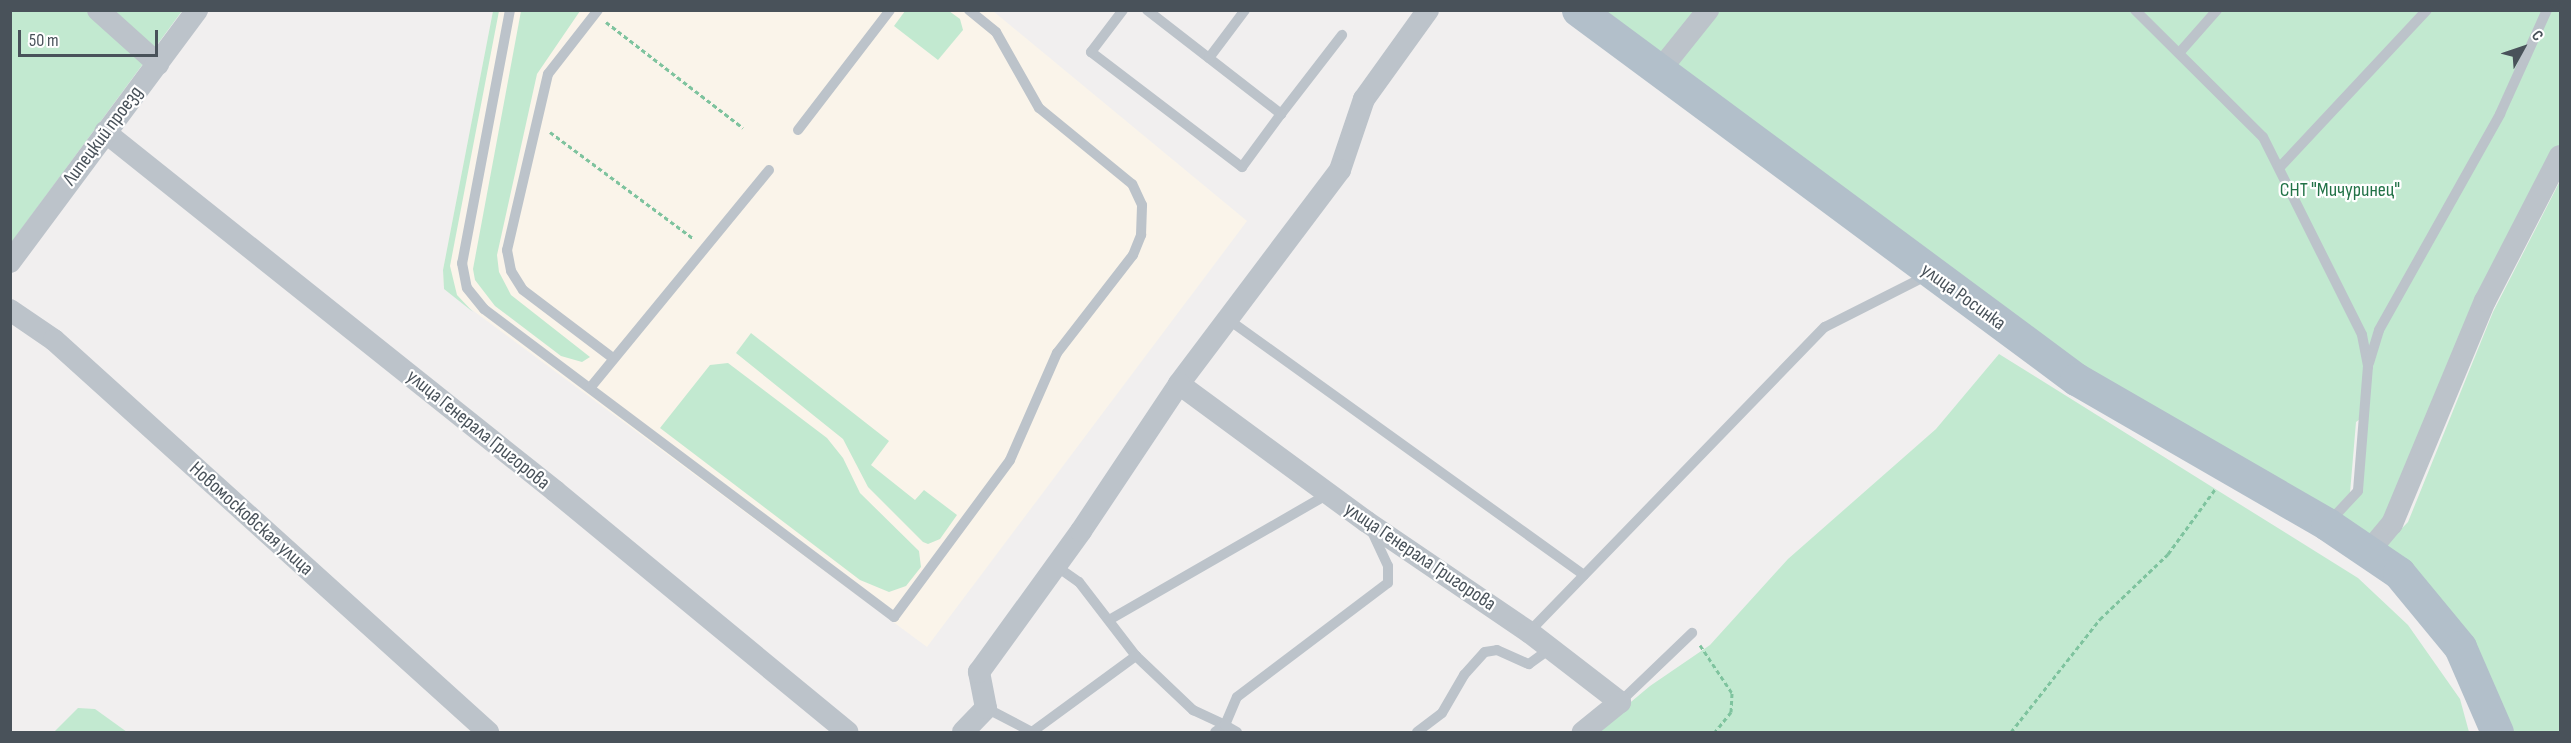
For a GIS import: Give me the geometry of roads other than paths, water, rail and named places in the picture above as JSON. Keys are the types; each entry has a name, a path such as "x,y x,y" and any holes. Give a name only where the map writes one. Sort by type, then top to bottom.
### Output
{"main road":[{"name":"улица Росинка","path":"1578,10 1930,274 2076,379 2327,524 2369,551 2416,590 2460,647 2497,732"}],"street":[{"path":"98,10 158,64"},
{"name":"Липецкий проезд","path":"10,262 197,10"},
{"path":"963,732 986,708 979,672 1056,566 1179,384 1340,170 1364,99 1428,10"},
{"path":"1660,70 1708,10"},
{"name":"улица Генерала Григорова","path":"105,132 555,491 847,732"},
{"path":"2369,551 2392,524 2485,301 2560,156"},
{"name":"Новомосковская улица","path":"10,310 54,340 488,732"},
{"name":"улица Генерала Григорова","path":"1179,384 1366,522 1529,632 1620,702"},
{"path":"1583,732 1620,702"}],"lane":[{"path":"510,10 462,263 467,288 484,309 894,617 1010,460 1057,353 1133,255 1141,235 1142,205 1132,184 1039,108 996,32 969,10"},
{"path":"798,130 890,10"},
{"path":"1123,10 1090,52 1242,167 1342,35"},
{"path":"1147,10 1281,114"},
{"path":"1209,58 1245,10"},
{"path":"2135,10 2180,52 2263,137 2362,335 2368,366"},
{"path":"2180,52 2217,10"},
{"path":"2280,167 2427,10"},
{"path":"2327,524 2358,491 2368,366 2379,330 2500,114 2547,10"},
{"path":"597,12 548,74 507,249 511,271 523,290 613,358"},
{"path":"590,388 704,246 769,170"},
{"path":"1529,632 1825,327 1930,274"},
{"path":"1229,320 1584,575"},
{"path":"1109,620 1329,494"},
{"path":"1215,732 1225,724 1238,697 1388,583 1388,566 1366,522"},
{"path":"1056,566 1079,582 1136,656 1193,710 1237,732"},
{"path":"1620,702 1692,633"},
{"path":"1417,732 1442,714 1464,675 1485,652 1497,650 1529,664 1551,648"},
{"path":"986,708 1032,732 1136,656"}],"park label":[{"name":"СНТ \"Мичуринец\"","path":"2340,190"}]}
